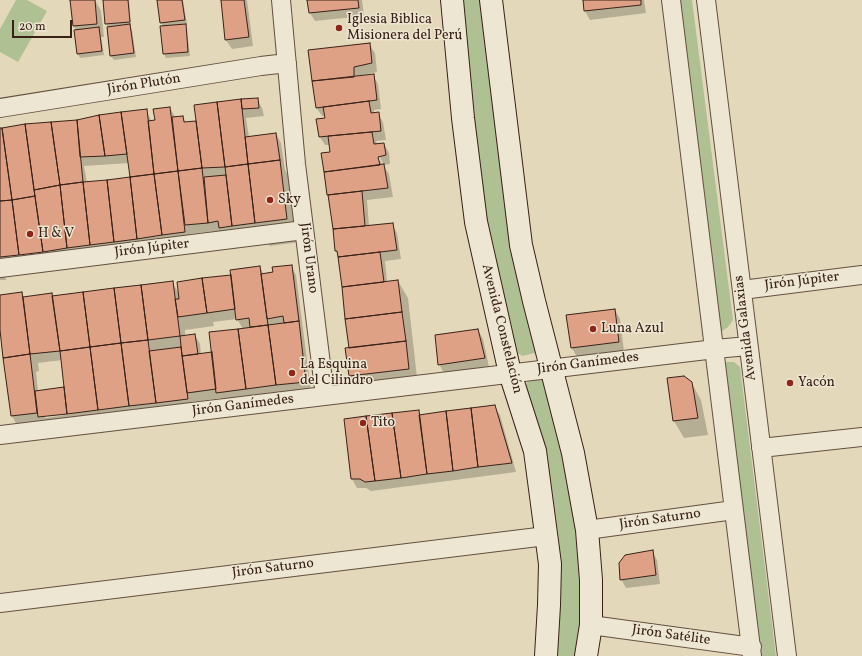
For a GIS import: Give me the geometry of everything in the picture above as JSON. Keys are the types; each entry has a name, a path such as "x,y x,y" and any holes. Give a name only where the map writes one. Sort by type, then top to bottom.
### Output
{"street":[{"name":"Jirón Urano","path":"281,0 288,63 296,164 325,396"},
{"name":"Avenida Constelación","path":"452,0 463,118 476,222 510,374 535,450 550,564 546,656"},
{"path":"491,0 521,245 573,453 587,530 591,580 591,625 586,656"},
{"path":"671,0 752,652"},
{"name":"Avenida Galaxias","path":"706,0 787,656"},
{"name":"Jirón Plutón","path":"0,108 261,66 288,63"},
{"name":"Jirón Júpiter","path":"0,268 304,230"},
{"name":"Jirón Júpiter","path":"742,290 862,274"},
{"name":"Jirón Ganímedes","path":"0,435 748,346"},
{"path":"761,448 862,437"},
{"name":"Jirón Saturno","path":"587,530 734,510"},
{"name":"Jirón Saturno","path":"0,603 546,536"},
{"name":"Jirón Satélite","path":"591,625 752,652"}],"green space":[{"path":"16,0 27,0 47,11 18,62 0,52 0,29"},
{"path":"458,0 483,0 538,347 535,353 522,356 515,351 489,244"},
{"path":"675,0 692,0 733,320 728,327 722,331 716,326"},
{"path":"725,362 734,362 740,367 776,656 760,656"},
{"path":"531,379 544,379 550,387 583,564 580,656 555,656 542,447 526,384"}],"building":[{"path":"70,0 95,0 97,24 73,26"},
{"path":"103,0 128,0 130,22 105,24"},
{"path":"157,0 182,0 185,20 160,23"},
{"path":"221,0 244,0 249,37 225,40"},
{"path":"307,0 358,0 359,8 309,13"},
{"path":"583,0 641,0 641,5 584,11"},
{"path":"130,24 134,53 110,56 107,27"},
{"path":"186,24 188,52 163,54 160,26"},
{"path":"99,27 102,51 77,54 74,30"},
{"path":"370,43 372,63 354,67 354,77 312,81 308,50"},
{"path":"374,74 377,100 316,108 312,81"},
{"path":"258,98 259,108 242,109 241,99"},
{"path":"241,99 248,164 225,167 217,102"},
{"path":"369,101 371,113 379,112 381,131 319,137 316,119 325,118 323,107"},
{"path":"217,102 225,167 202,168 194,105"},
{"path":"170,107 178,171 154,174 148,121 155,120 153,109"},
{"path":"147,109 154,174 130,177 121,112"},
{"path":"121,112 127,154 105,156 99,115"},
{"path":"99,115 105,156 80,157 77,120"},
{"path":"183,116 184,122 196,121 202,168 178,171 172,117"},
{"path":"77,120 83,182 60,185 51,122"},
{"path":"51,122 60,185 34,190 25,124"},
{"path":"25,124 35,196 12,200 2,128"},
{"path":"0,128 2,128 12,200 0,201"},
{"path":"372,132 374,144 384,143 386,155 378,157 380,165 324,172 321,153 330,152 328,136"},
{"path":"276,133 280,160 248,164 245,137"},
{"path":"280,160 287,219 255,223 248,164"},
{"path":"248,164 255,223 232,226 225,167"},
{"path":"384,164 388,188 327,195 324,172"},
{"path":"202,168 208,223 185,225 178,171"},
{"path":"178,171 185,232 162,235 154,174"},
{"path":"154,174 162,235 137,239 130,177"},
{"path":"226,175 232,226 219,228 218,221 208,223 204,177"},
{"path":"130,177 137,239 114,242 107,180"},
{"path":"107,180 114,242 90,245 83,182"},
{"path":"83,182 90,245 67,248 60,185"},
{"path":"60,185 67,248 43,252 34,190"},
{"path":"362,191 365,226 333,229 328,195"},
{"path":"35,196 43,252 19,255 12,200"},
{"path":"12,200 19,255 0,257 0,201"},
{"path":"393,223 397,250 338,257 337,251 335,251 333,229"},
{"path":"380,252 384,282 342,287 338,257"},
{"path":"292,265 299,321 284,323 283,316 267,319 261,274 273,272 272,267"},
{"path":"260,266 268,325 250,327 249,318 236,320 230,270"},
{"path":"231,275 235,309 207,313 202,278"},
{"path":"202,278 207,313 178,317 175,299 179,299 177,282"},
{"path":"398,280 402,312 345,319 342,287"},
{"path":"173,281 180,336 148,340 141,285"},
{"path":"141,285 148,340 121,343 114,288"},
{"path":"114,288 121,343 90,347 83,292"},
{"path":"22,292 30,354 3,358 0,330 0,295"},
{"path":"83,292 90,347 60,351 52,296"},
{"path":"52,293 60,351 30,354 23,297"},
{"name":"Luna Azul","path":"615,309 619,342 571,348 566,315"},
{"path":"402,312 406,341 349,348 345,319"},
{"path":"299,321 306,382 276,385 268,325"},
{"path":"268,325 276,385 246,389 238,329"},
{"path":"238,329 246,389 216,393 209,332"},
{"path":"478,329 485,358 438,365 435,335"},
{"path":"195,334 198,354 182,356 180,336"},
{"path":"148,340 156,403 129,406 121,343"},
{"path":"406,341 409,369 349,376 345,348"},
{"path":"121,343 129,406 98,410 90,347"},
{"path":"90,347 98,410 67,414 60,351"},
{"path":"181,347 188,399 156,403 149,351"},
{"path":"212,352 216,389 187,393 182,356"},
{"path":"30,354 37,413 11,416 3,358"},
{"path":"684,376 692,382 698,418 673,421 667,378"},
{"path":"64,387 67,414 38,417 35,391"},
{"path":"495,405 512,463 478,467 471,408"},
{"path":"471,408 478,467 453,471 446,411"},
{"path":"419,410 427,474 401,478 392,413"},
{"path":"446,411 453,471 427,474 419,415"},
{"path":"392,413 401,478 375,481 366,416"},
{"path":"366,416 375,481 365,482 360,479 351,479 344,419"},
{"path":"653,550 656,575 620,580 619,563 625,555"}],"place":[{"name":"Iglesia Biblica Misionera del Perú","path":"339,28"},
{"name":"Sky","path":"270,200"},
{"name":"H & V","path":"30,234"},
{"name":"Luna Azul","path":"593,329"},
{"name":"La Esquina del Cilindro","path":"292,373"},
{"name":"Yacón","path":"790,383"},
{"name":"Tito","path":"363,423"}]}
